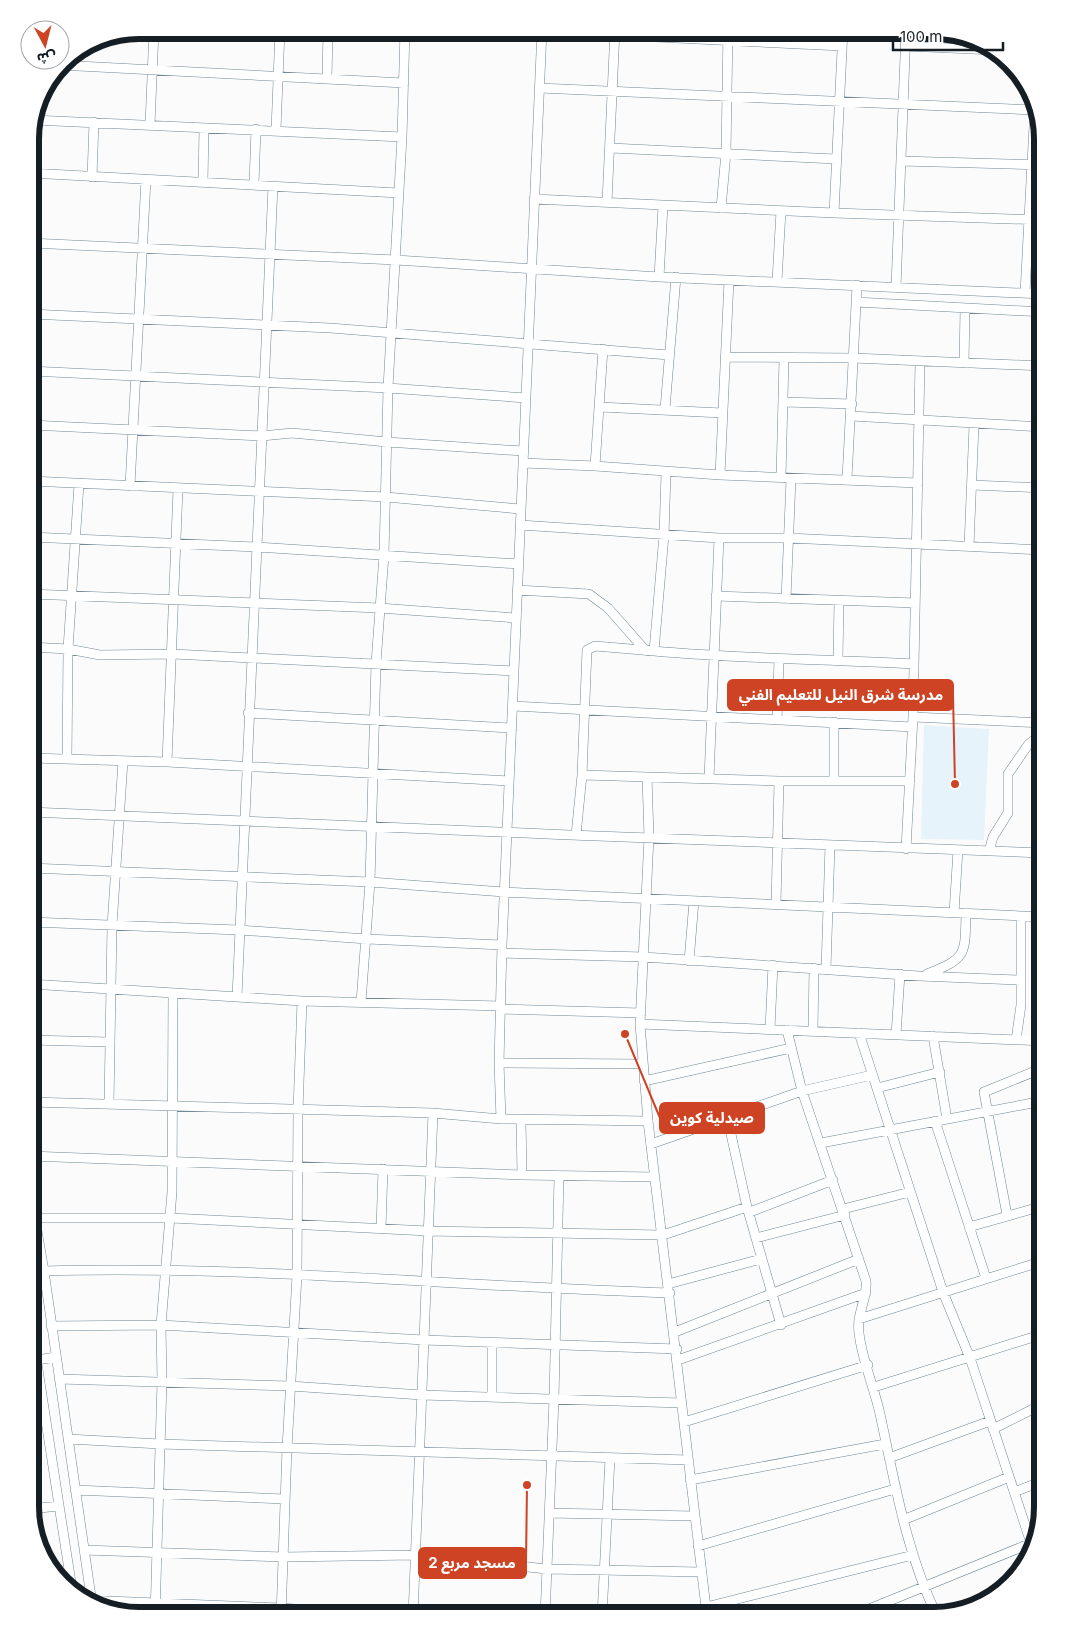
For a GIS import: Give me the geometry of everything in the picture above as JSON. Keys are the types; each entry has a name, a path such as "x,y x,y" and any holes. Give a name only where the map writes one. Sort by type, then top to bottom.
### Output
{"street":[{"path":"150,125 154,39"},
{"path":"276,130 280,39"},
{"path":"327,78 328,39"},
{"path":"361,1002 370,882 376,719 376,663 384,555 388,388 402,137 405,39"},
{"path":"501,1119 499,1063 504,892 520,509 533,269 534,200 542,39"},
{"path":"607,202 615,39"},
{"path":"714,39 842,46"},
{"path":"834,213 842,39"},
{"path":"896,287 905,39"},
{"path":"721,208 726,153 728,40"},
{"path":"905,46 979,49"},
{"path":"70,66 404,83"},
{"path":"539,88 728,98 838,100 1030,109"},
{"path":"41,120 402,137"},
{"path":"92,177 94,122"},
{"path":"202,182 204,128"},
{"path":"1025,293 1033,128"},
{"path":"254,184 256,129"},
{"path":"610,148 836,159"},
{"path":"900,162 1034,164"},
{"path":"39,173 399,193"},
{"path":"130,486 146,180"},
{"path":"237,997 248,713 260,492 265,327 273,186"},
{"path":"534,200 899,216 1034,219"},
{"path":"658,277 663,206"},
{"path":"777,281 781,211"},
{"path":"39,243 396,260 658,277 1034,294"},
{"path":"665,409 676,277"},
{"path":"720,475 729,280"},
{"path":"847,479 857,285"},
{"path":"856,302 1034,312"},
{"path":"964,363 966,309"},
{"path":"39,315 391,333 669,354"},
{"path":"595,466 603,349"},
{"path":"725,357 853,358 1034,366"},
{"path":"781,478 784,358"},
{"path":"906,849 913,717 920,362"},
{"path":"39,371 388,388 526,398"},
{"path":"784,402 852,404"},
{"path":"600,407 722,413"},
{"path":"851,416 1034,428"},
{"path":"39,425 262,436 292,433 387,442 523,451"},
{"path":"969,546 974,425"},
{"path":"523,463 720,475 918,483"},
{"path":"650,651 664,535 666,472"},
{"path":"786,598 791,478"},
{"path":"39,482 386,497 520,509"},
{"path":"67,759 68,649 79,484"},
{"path":"972,485 1034,488"},
{"path":"167,762 173,654 178,488"},
{"path":"520,525 719,538 788,538 1034,550"},
{"path":"39,538 257,547 518,564"},
{"path":"710,778 713,657 719,538"},
{"path":"517,590 590,594 608,608 650,651"},
{"path":"39,594 379,608 516,618"},
{"path":"716,596 839,602 915,603"},
{"path":"838,659 839,602"},
{"path":"39,647 68,649 100,655 173,654 376,663 514,672"},
{"path":"576,834 582,774 587,650 591,647 713,657 779,660 838,659 914,664"},
{"path":"777,720 779,660"},
{"path":"512,706 912,727"},
{"path":"248,713 512,728"},
{"path":"913,717 1034,723"},
{"path":"834,722 834,781"},
{"path":"989,851 993,837 1008,814 1008,774 1028,745 1034,740"},
{"path":"39,758 374,772 509,781"},
{"path":"109,1104 112,926 123,761"},
{"path":"582,774 779,781 910,781"},
{"path":"647,777 649,837 640,1024 642,1064 677,1349 705,1607"},
{"path":"776,904 779,781"},
{"path":"39,812 244,823 1034,853"},
{"path":"826,969 830,845"},
{"path":"954,913 958,850"},
{"path":"39,868 370,882 504,892 1034,917"},
{"path":"689,961 694,901"},
{"path":"924,976 952,964 960,956 964,948 966,914"},
{"path":"1016,1040 1022,1005 1021,916"},
{"path":"39,922 239,930 689,961 924,976 1022,980"},
{"path":"770,1028 773,965"},
{"path":"813,1031 814,968"},
{"path":"896,1035 900,974"},
{"path":"39,984 302,1001 641,1014"},
{"path":"155,1607 162,1382 161,1325 171,1218 173,994"},
{"path":"281,1607 286,1448 297,1276 298,1110 302,1001"},
{"path":"640,1024 1034,1041"},
{"path":"788,1030 802,1091 834,1180 866,1280 866,1294 858,1319 859,1337 874,1387 894,1488 923,1587 933,1607"},
{"path":"859,1033 943,1292 970,1358 1030,1537"},
{"path":"933,1036 947,1119"},
{"path":"39,1040 109,1042"},
{"path":"644,1080 791,1048"},
{"path":"499,1063 642,1064"},
{"path":"1007,1215 984,1094 986,1090 1034,1071"},
{"path":"877,1088 940,1072"},
{"path":"651,1144 802,1091 872,1075"},
{"path":"39,1102 433,1113 501,1119 648,1121"},
{"path":"821,1143 1034,1103"},
{"path":"413,1607 433,1113"},
{"path":"727,1116 761,1259 781,1325"},
{"path":"521,1119 522,1175"},
{"path":"934,1121 986,1278"},
{"path":"39,1156 431,1172 655,1177"},
{"path":"381,1228 383,1169"},
{"path":"545,1607 554,1399 558,1176"},
{"path":"39,1218 171,1218 428,1231 663,1235 749,1210 834,1180"},
{"path":"756,1238 910,1192"},
{"path":"969,1227 1034,1208"},
{"path":"39,1244 84,1550 88,1594"},
{"path":"44,1271 166,1270 556,1289 669,1288 761,1259"},
{"path":"675,1332 859,1259"},
{"path":"858,1319 986,1278 1034,1267"},
{"path":"678,1360 866,1294"},
{"path":"51,1326 161,1325 424,1340 677,1349"},
{"path":"874,1387 1034,1337"},
{"path":"492,1343 492,1397"},
{"path":"39,1359 56,1356"},
{"path":"684,1422 868,1365"},
{"path":"59,1379 290,1386 422,1395 682,1402"},
{"path":"39,1394 70,1580"},
{"path":"889,1458 992,1425 1034,1408"},
{"path":"68,1439 160,1444 688,1460"},
{"path":"690,1480 885,1444"},
{"path":"602,1607 610,1458"},
{"path":"903,1520 1009,1477"},
{"path":"1014,1492 1034,1484"},
{"path":"698,1546 894,1488"},
{"path":"75,1490 285,1499"},
{"path":"39,1509 59,1506"},
{"path":"549,1513 694,1516"},
{"path":"873,1607 1027,1545"},
{"path":"84,1550 283,1557 415,1555 547,1569 701,1572"},
{"path":"724,1607 913,1555"},
{"path":"104,1601 211,1607"},
{"path":"883,1603 885,1607"}],"shaded area":[{"path":"924,725 989,729 984,840 921,839"}],"place":[{"name":"مدرسة شرق النيل للتعليم الفني","path":"955,784"},
{"name":"صيدلية كوين","path":"625,1034"},
{"name":"مسجد مربع 2","path":"527,1485"}]}
